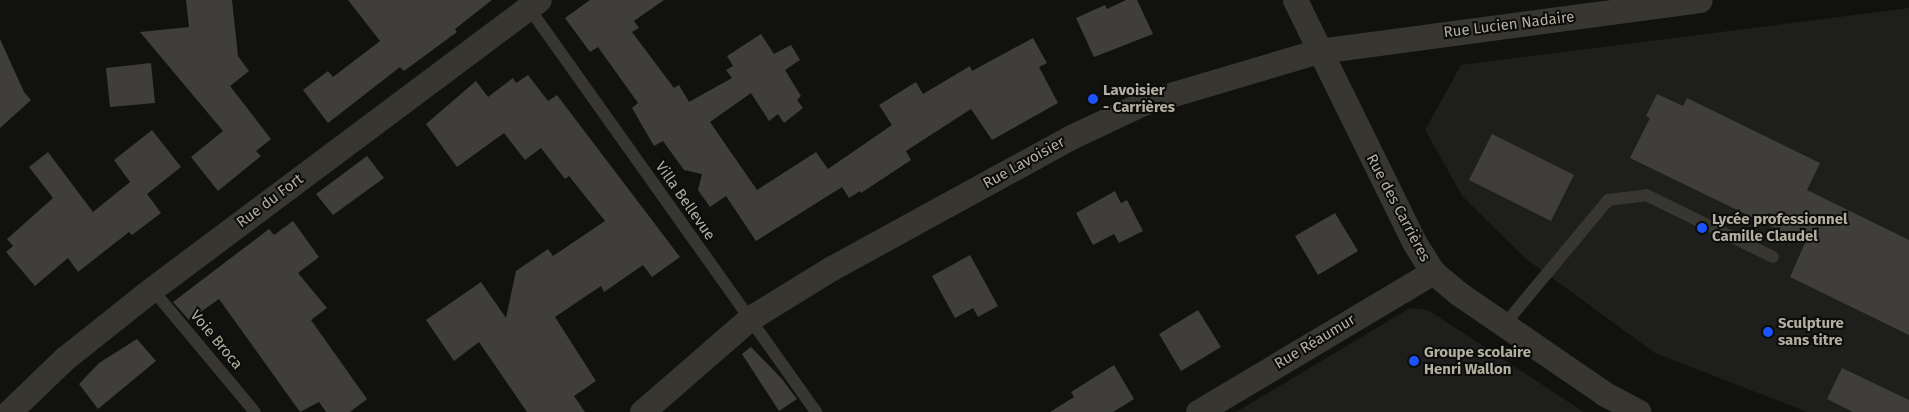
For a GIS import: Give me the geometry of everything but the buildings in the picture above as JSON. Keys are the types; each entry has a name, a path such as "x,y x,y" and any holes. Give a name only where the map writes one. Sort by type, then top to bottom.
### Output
{"street":[{"name":"Rue des Carrières","path":"1295,0 1414,242 1433,272 1504,325 1605,394 1639,412"},
{"name":"Rue Lucien Nadaire","path":"1319,51 1700,0"},
{"name":"Rue du Fort","path":"9,412 64,359 152,289 534,4"},
{"name":"Rue Lavoisier","path":"642,412 749,319 830,269 1069,138 1143,103 1319,51"},
{"name":"Rue Réaumur","path":"1198,412 1433,272"}],"lane":[{"name":"Villa Bellevue","path":"534,4 749,319 816,412"},
{"path":"1504,325 1608,200 1646,195 1773,257"},
{"name":"Voie Broca","path":"152,289 255,412"}],"shaded area":[{"name":"Lycée professionnel Camille Claudel","path":"1909,8 1909,412 1807,412 1655,353 1526,259 1463,197 1425,130 1461,65"},
{"name":"Groupe scolaire Henri Wallon","path":"1410,308 1428,310 1584,412 1236,412"}],"place":[{"name":"Lavoisier - Carrières","path":"1093,99"},
{"name":"Lycée professionnel Camille Claudel","path":"1702,228"},
{"name":"Sculpture sans titre","path":"1768,332"},
{"name":"Groupe scolaire Henri Wallon","path":"1414,361"}]}
